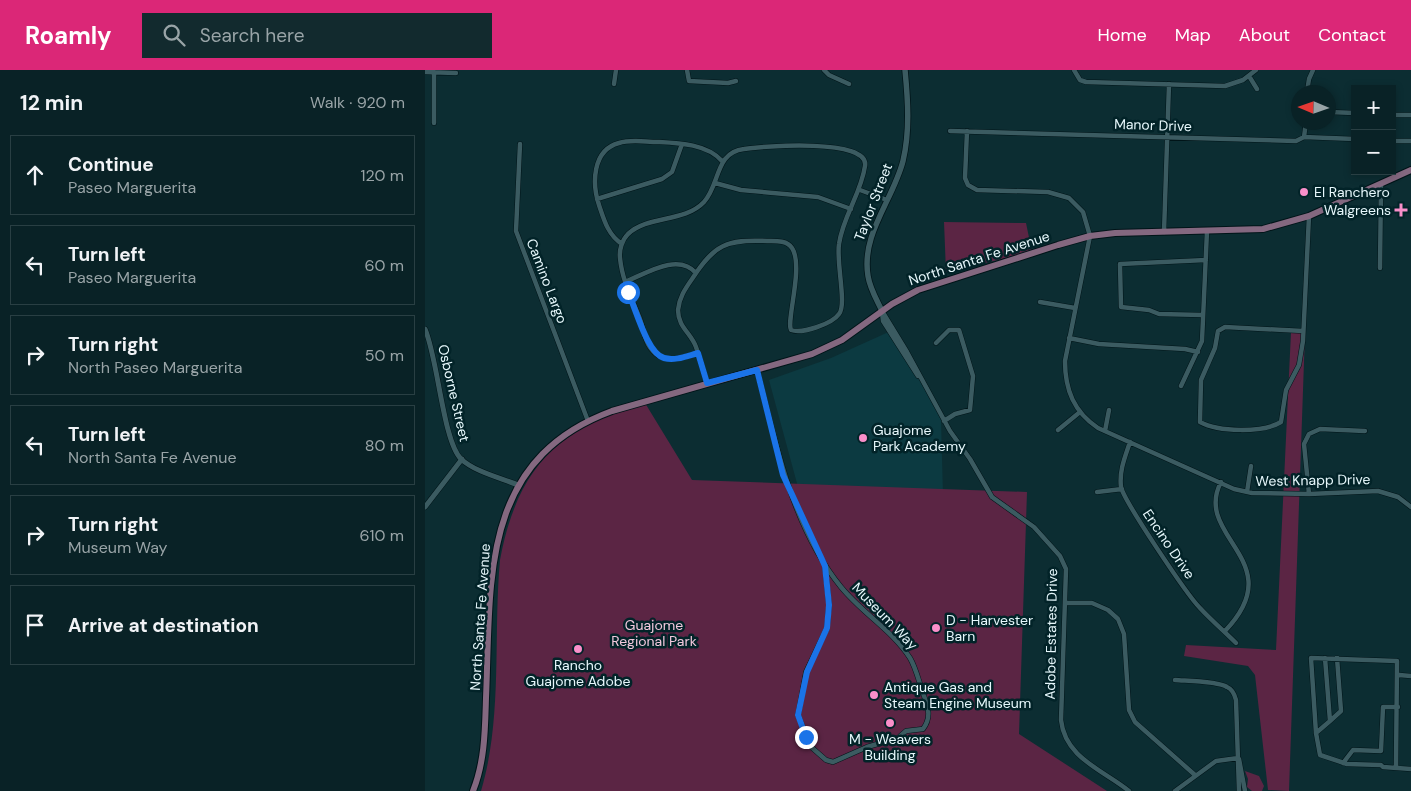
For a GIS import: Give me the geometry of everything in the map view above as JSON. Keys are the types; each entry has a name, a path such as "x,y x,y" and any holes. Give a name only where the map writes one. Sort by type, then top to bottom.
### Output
{"main road":[{"name":"Taylor Street","path":"882,312 872,293 867,261 870,238 899,172 907,139 908,98 905,70"},
{"name":"North Santa Fe Avenue","path":"473,791 482,760 486,732 495,552 509,502 524,475 548,449 588,422 612,411 827,348 918,290 1090,236 1263,229 1309,216 1411,170"}],"street":[{"path":"614,84 616,70"},
{"path":"687,70 689,81 727,83 736,81"},
{"path":"824,70 829,75 849,84"},
{"path":"1074,70 1080,80 1085,82 1225,86 1249,76 1256,70"},
{"path":"1308,85 1313,70"},
{"path":"425,72 456,73"},
{"path":"434,72 434,124"},
{"path":"1249,76 1257,89"},
{"path":"1164,232 1169,84"},
{"path":"1336,112 1351,113"},
{"path":"1396,115 1411,116"},
{"path":"1305,130 1305,137"},
{"name":"Manor Drive","path":"950,131 1296,141 1305,137 1351,139"},
{"path":"967,131 965,178 968,185 977,190 1035,190 1069,198 1083,212 1090,236"},
{"path":"622,244 606,226 597,199 595,170 602,155 609,148 617,143 626,141 683,144 708,150 717,155 722,161"},
{"path":"1396,141 1411,141"},
{"name":"Camino Largo","path":"520,144 516,231 588,422"},
{"path":"597,199 662,179 672,172 676,166 683,144"},
{"path":"698,353 677,359 667,359 654,352 647,343 625,282 620,257 622,244 628,234 638,227 684,214 696,208 713,191 722,161 726,156 741,149 829,146 852,150 862,154 866,163 859,190 839,243 837,263 844,304 841,313 834,319 798,332 791,330 789,327 795,298 795,257 792,248 782,242 754,240 730,243 718,247 709,255 696,273 680,300 678,311 681,326 694,342 698,353 707,383"},
{"path":"715,183 741,190 818,197 851,209"},
{"path":"1380,268 1381,185"},
{"path":"859,190 887,200"},
{"path":"1303,331 1225,327 1219,331 1215,348 1201,380 1200,422 1207,426 1226,429 1273,427 1281,422 1286,390 1299,365 1303,331 1309,216"},
{"path":"1181,386 1202,341 1207,231"},
{"name":"West Knapp Drive","path":"1090,236 1065,361 1065,377 1075,405 1089,422 1105,431 1247,492 1309,494 1378,491 1398,497 1411,507"},
{"path":"1203,315 1159,314 1142,309 1121,307 1119,264 1206,260"},
{"path":"625,282 669,264 680,264 692,268 696,273"},
{"path":"1040,302 1075,308"},
{"name":"Adobe Estates Drive","path":"882,312 883,321 915,373 921,379 944,421 970,459 992,497 1034,527 1060,556 1066,569 1061,715 1064,735 1077,754 1129,791"},
{"name":"Osborne Street","path":"425,329 434,355 451,439 462,459 518,485"},
{"path":"936,343 949,330 959,330 973,376 970,410 955,414 944,421"},
{"path":"1069,338 1099,344 1185,348 1198,352"},
{"name":"Museum Way","path":"757,370 783,475 825,566 841,588 890,635 911,659 929,709 929,718 923,729 906,731 898,738 867,746 833,762 826,760 810,746 798,715 807,672 827,628 829,605 825,566"},
{"path":"1105,431 1109,410"},
{"path":"1058,430 1080,412"},
{"path":"1309,494 1305,444 1309,434 1321,429 1365,431"},
{"path":"1097,492 1121,489 1122,468 1130,442"},
{"path":"425,507 462,459"},
{"path":"1247,492 1251,466"},
{"path":"1221,482 1215,497 1216,514 1243,558 1248,582 1243,609 1225,632"},
{"name":"Encino Drive","path":"1121,489 1131,508 1199,607 1235,643"},
{"path":"1065,602 1091,604 1108,610 1118,619 1125,634 1129,710 1135,722 1195,775"},
{"path":"1396,768 1399,675 1397,675 1397,661 1311,658 1316,733 1320,754 1343,763 1396,768 1411,769"},
{"path":"1325,658 1330,721"},
{"path":"1316,733 1341,711 1337,658"},
{"path":"1399,675 1411,676"},
{"path":"1175,680 1220,684 1228,687 1237,700 1239,791"},
{"path":"1343,763 1353,750 1381,751 1383,707 1398,707"},
{"path":"1175,791 1216,761 1238,758"},
{"path":"1238,758 1245,791"}],"shaded area":[{"name":"Guajome Park Academy","path":"893,330 941,419 943,495 805,513 769,380 831,358"}],"green space":[{"path":"944,222 1026,223 1032,252 946,272"},
{"path":"1291,332 1305,333 1289,791 1268,790 1255,675 1248,666 1184,656 1186,645 1276,650"},
{"name":"Guajome Regional Park","path":"645,403 692,480 1027,492 1019,734 1107,791 481,791 488,763 495,705 500,560 517,501 530,477 546,457 565,440 588,425 614,413"},
{"path":"1245,771 1259,776 1264,786 1262,791 1252,791 1247,787 1248,779"}],"place":[{"name":"El Ranchero","path":"1304,192"},
{"name":"Walgreens","path":"1401,210"},
{"name":"Guajome Park Academy","path":"863,438"},
{"name":"D - Harvester Barn","path":"936,628"},
{"name":"Rancho Guajome Adobe","path":"578,649"},
{"name":"Antique Gas and Steam Engine Museum","path":"874,695"},
{"name":"M - Weavers Building","path":"890,723"}],"route":[{"path":"628,292 641,320 647,343 662,358 677,359 698,353 707,383 757,370 783,475 825,566 829,605 827,628 807,672 798,715 806,737"}]}
